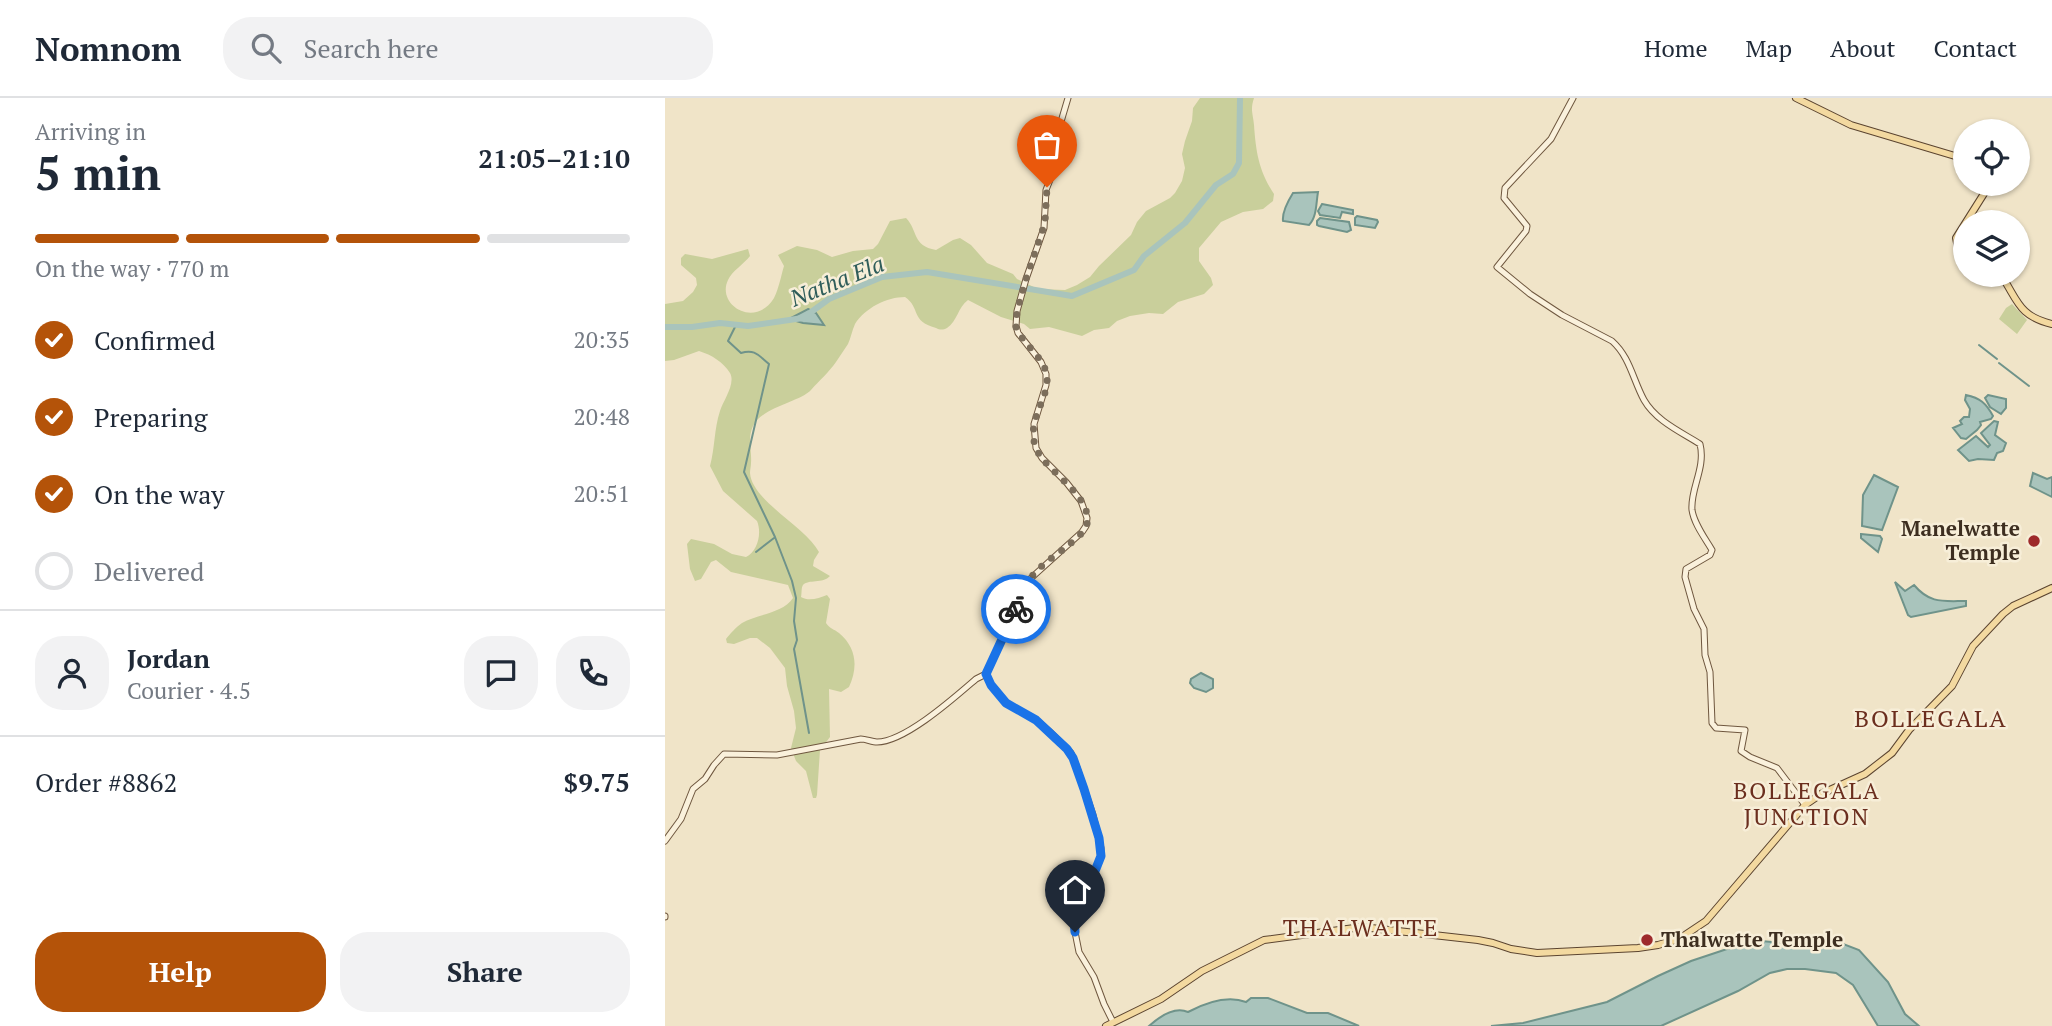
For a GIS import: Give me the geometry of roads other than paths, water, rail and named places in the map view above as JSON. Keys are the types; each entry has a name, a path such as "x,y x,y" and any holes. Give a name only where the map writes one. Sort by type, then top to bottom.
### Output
{"main road":[{"path":"1796,98 1851,124 1953,155"},
{"path":"2008,287 2028,315 2052,324"},
{"path":"1110,1024 1161,999 1202,971 1247,947 1264,940 1296,934 1362,927 1478,940 1537,953 1658,946 1679,939 1706,921 1805,805 1821,794 1863,775 1892,752 1909,730 1952,686 1973,646 2003,614 2013,606 2052,588"}],"street":[{"path":"665,841 681,819 693,789 705,779 725,754 777,755 863,738 879,742 922,723 986,674 1030,579 1084,530 1087,523 1084,508 1075,493 1036,448 1034,424 1047,378 1041,362 1016,327 1017,311 1045,223 1046,190 1055,167 1060,125 1068,98"},
{"path":"1573,98 1551,139 1505,188 1504,198 1527,226 1526,231 1497,267 1530,294 1562,315 1612,341 1626,359 1645,402 1672,428 1700,444 1700,473 1692,508 1712,550 1710,555 1686,569 1685,577 1694,609 1704,629 1705,655 1710,672 1712,723 1716,727 1745,730 1741,751 1777,768 1805,805"},
{"path":"986,674 1003,700 1036,720 1051,733 1071,753 1076,765 1095,821 1101,856 1095,871 1073,905 1075,932 1079,952 1094,976 1110,1024"}],"water":[{"path":"1318,192 1315,214 1309,225 1283,221 1284,210 1293,193"},
{"path":"1322,204 1353,210 1353,214 1342,212 1340,218 1320,215 1318,211"},
{"path":"1357,216 1378,222 1375,228 1355,225"},
{"path":"1320,218 1349,222 1351,230 1347,232 1319,226 1317,221"},
{"path":"808,309 816,313 824,325 789,319"},
{"path":"1966,395 1982,402 1993,416 1980,422 1977,430 1966,439 1961,438 1953,428 1962,424 1960,421 1964,417 1969,417"},
{"path":"1988,395 2006,399 2006,408 2001,414 1990,407 1985,398"},
{"path":"1994,421 1998,422 1995,435 2006,443 2003,451 1997,453 1994,460 1969,461 1958,450 1976,436 1988,447 1990,445 1981,433"},
{"path":"2033,473 2047,479 2052,477 2052,497 2030,486"},
{"path":"1874,475 1898,487 1882,530 1862,526 1863,495"},
{"path":"1861,534 1880,536 1882,539 1878,552 1861,538"},
{"path":"1895,582 1905,591 1914,585 1926,596 1944,601 1966,601 1966,606 1911,617"},
{"path":"1201,673 1213,679 1213,688 1206,692 1194,688 1190,683 1191,679"},
{"path":"1809,936 1825,937 1859,950 1888,982 1905,1014 1919,1026 1878,1026 1853,985 1836,973 1787,969 1770,973 1738,991 1661,1026 1491,1026 1523,1023 1607,1002 1691,961 1736,946 1761,941 1783,943"},
{"path":"1251,998 1268,998 1307,1013 1328,1013 1359,1026 1149,1026 1172,1011 1188,1012 1216,1001 1231,999 1246,1002"}],"waterway":[{"name":"Natha Ela","path":"665,327 720,323 748,326 803,318 829,299 882,277 927,272 1072,296 1134,270 1144,256 1185,223 1216,185 1233,174 1239,163 1240,98"},
{"path":"736,325 728,341 741,353 753,352 769,364 744,472 775,537 792,581 796,598 794,621 797,640 794,649 809,733"},
{"path":"1979,345 1997,359"},
{"path":"1999,363 2029,386"},
{"path":"756,552 774,538"}],"place":[{"name":"Manelwatte Temple","path":"2034,541"},
{"name":"Thalwatte Temple","path":"1647,940"}],"district":[{"name":"BOLLEGALA","path":"1931,719"},
{"name":"BOLLEGALA JUNCTION","path":"1807,804"},
{"name":"THALWATTE","path":"1361,928"}]}
